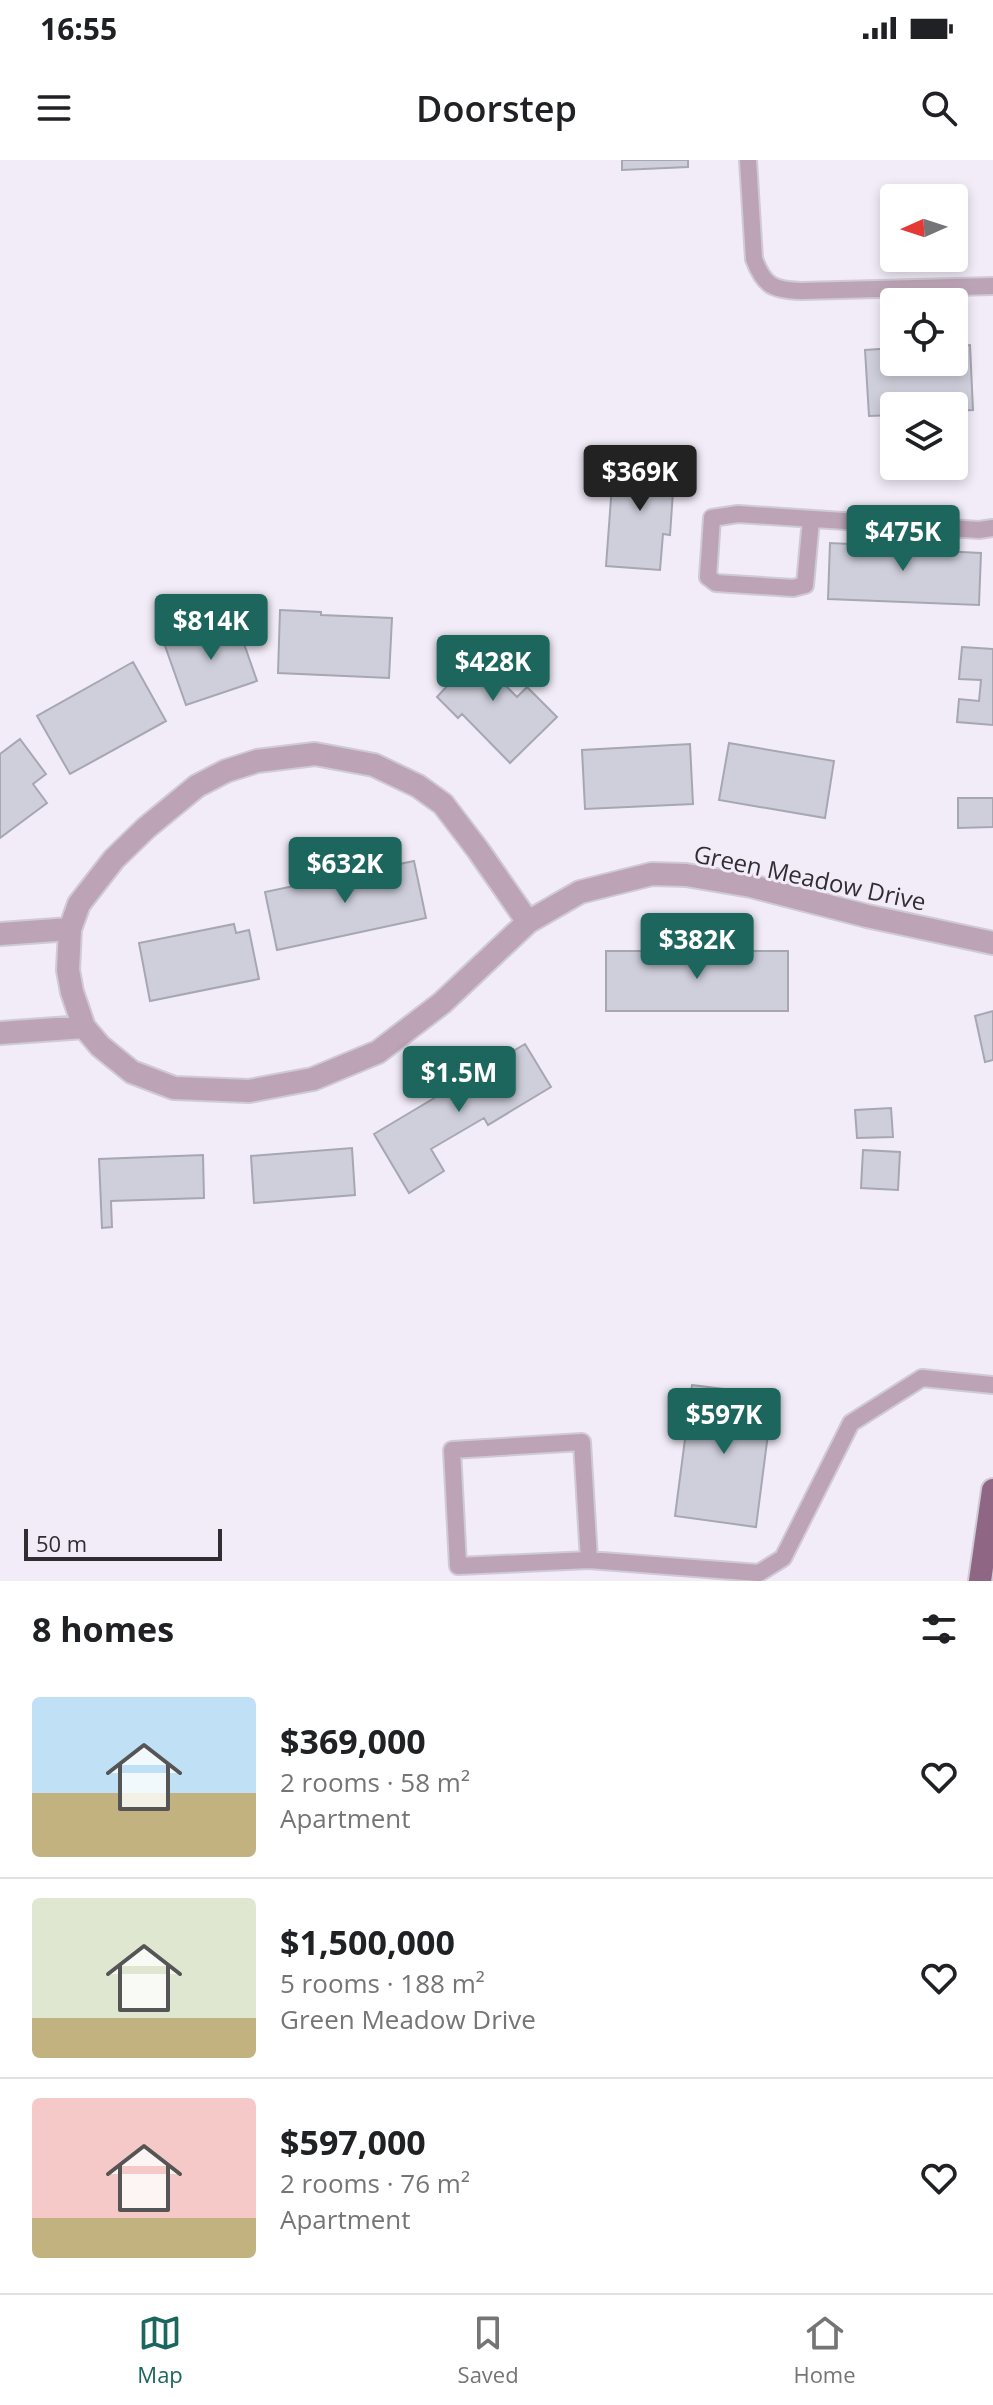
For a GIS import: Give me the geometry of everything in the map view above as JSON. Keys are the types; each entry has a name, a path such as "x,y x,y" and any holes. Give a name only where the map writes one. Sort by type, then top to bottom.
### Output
{"main road":[{"path":"980,1581 993,1490"}],"street":[{"name":"Green Meadow Drive","path":"528,922 443,804 418,786 374,765 315,754 257,761 226,771 197,786 146,828 114,859 79,904 70,929 68,970 84,1027 100,1046 132,1072 174,1088 249,1091 313,1079 378,1052 442,1003 528,922 580,892 652,874 686,875 751,886 867,916 993,943"},
{"path":"0,934 70,929"},
{"path":"0,1033 84,1027"}],"lane":[{"path":"748,160 754,259 760,274 778,290 993,286"},
{"path":"811,519 805,585 793,588 716,583 708,577 712,518 738,514 979,530 993,528"},
{"path":"589,1560 582,1442 452,1450 458,1566 589,1560 759,1573 783,1558 851,1423 922,1378 993,1385"}],"building":[{"path":"622,160 688,160 688,167 622,170"},
{"path":"968,345 973,410 968,410 968,392 880,392 880,416 869,416 865,350 880,349 880,376 968,376"},
{"path":"614,458 675,463 670,535 663,534 660,570 606,566"},
{"path":"893,533 921,534 921,550 981,553 979,605 828,599 830,543 892,546"},
{"path":"280,610 392,618 389,678 278,673"},
{"path":"235,618 257,681 186,705 164,643"},
{"path":"474,641 503,671 497,677 517,697 527,687 557,717 510,763 462,714 458,718 437,697 448,685 439,676"},
{"path":"962,647 993,649 993,725 957,722 959,699 979,701 981,680 959,679"},
{"path":"133,662 166,721 70,774 37,716"},
{"path":"20,739 46,774 33,784 47,803 0,838 0,754"},
{"path":"729,743 834,761 825,818 719,800"},
{"path":"690,744 693,804 585,809 582,750"},
{"path":"958,798 993,798 993,827 958,828"},
{"path":"414,861 426,918 277,950 265,892"},
{"path":"234,924 236,933 249,930 259,979 150,1001 139,943"},
{"path":"606,951 788,951 788,1011 606,1011"},
{"path":"993,1011 993,1060 985,1062 975,1016"},
{"path":"525,1044 551,1087 488,1125 484,1118 431,1149 444,1171 409,1193 374,1134"},
{"path":"891,1108 893,1137 857,1138 855,1110"},
{"path":"352,1148 355,1195 254,1203 251,1156"},
{"path":"863,1150 900,1152 898,1190 861,1188"},
{"path":"203,1155 204,1198 111,1201 112,1227 102,1228 99,1159"},
{"path":"692,1385 773,1395 756,1527 675,1516"}]}
